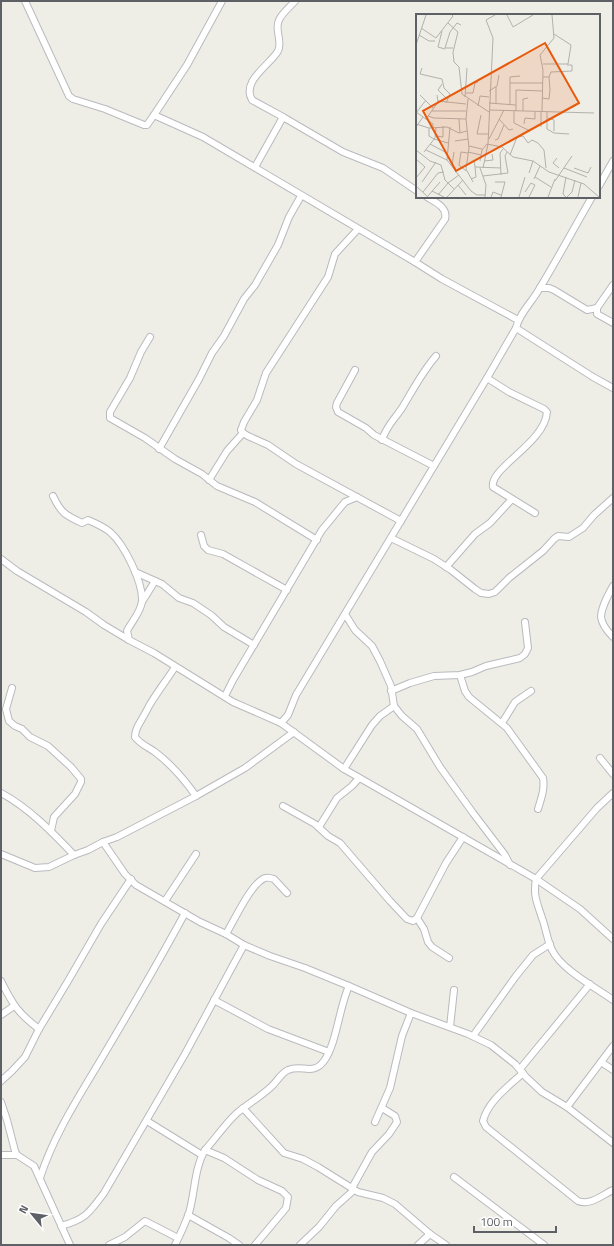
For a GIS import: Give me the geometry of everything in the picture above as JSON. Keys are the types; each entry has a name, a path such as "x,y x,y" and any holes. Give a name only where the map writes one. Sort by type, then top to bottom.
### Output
{"street":[{"path":"25,1 69,96 73,99 105,109 144,125 147,125 187,64 222,1"},
{"path":"154,115 193,48 218,1"},
{"path":"295,1 278,21 277,31 280,44 278,50 253,80 250,90 252,100 343,152 384,168 416,190"},
{"path":"154,115 203,137 442,279 518,320"},
{"path":"255,167 283,117"},
{"path":"600,184 613,161"},
{"path":"159,449 199,379 207,362 278,245 289,217 301,196"},
{"path":"415,262 445,219 446,214 444,210 428,198"},
{"path":"281,723 288,715 296,695 487,378 516,328 518,320 540,288 576,229 592,198"},
{"path":"243,433 241,430 244,422 258,400 266,374 328,277 335,254 358,229"},
{"path":"613,285 597,308 597,314 613,323"},
{"path":"540,288 549,288 554,290 587,310 597,308"},
{"path":"516,328 613,388"},
{"path":"150,337 141,352 133,372 109,415 112,420 135,432 159,449 202,474 217,486 255,502 317,540"},
{"path":"382,440 389,424 401,410 424,369 436,356"},
{"path":"355,370 337,403 337,410 382,440 434,466"},
{"path":"487,378 509,392 544,408 547,412 542,427 534,440 494,477 492,483 493,487 535,513"},
{"path":"208,480 227,451 243,433"},
{"path":"243,433 268,445 296,464 401,521"},
{"path":"344,490 345,502"},
{"path":"53,496 64,514 82,524 88,520 111,533 124,551 135,572 139,583 142,602"},
{"path":"225,696 322,530 345,502 357,497"},
{"path":"391,538 446,566 475,590 481,593 489,594 495,592 509,578 543,551 558,536 569,537 583,528 590,519 613,498"},
{"path":"446,566 476,534 490,523 512,500"},
{"path":"201,535 204,546 208,550 223,554 287,590"},
{"path":"1,559 17,571 86,612 104,625 233,702 281,723 344,769 536,879 580,909 613,939"},
{"path":"135,572 168,588 179,598 193,603 224,627 254,644"},
{"path":"129,640 127,631 155,581"},
{"path":"613,586 607,598 601,617 606,629 613,637"},
{"path":"345,614 355,630 372,646 388,676 394,706 402,716 417,729 440,766 505,855 510,865"},
{"path":"391,691 410,683 434,676 472,672 486,666 520,658 525,654 528,648 525,622"},
{"path":"176,667 148,706 143,718 137,726 135,737 177,771 196,796"},
{"path":"460,674 465,691 469,697 502,723 517,740 543,778 543,792 538,809"},
{"path":"12,688 6,709 9,721 22,729 30,737 48,746 71,767 81,779 75,794 54,817 51,831"},
{"path":"502,723 515,702 531,691"},
{"path":"344,769 372,725 380,716 394,706"},
{"path":"288,715 292,730"},
{"path":"1,854 27,865 41,868 50,867 74,854 88,850 102,842 118,837 196,796 245,768 292,730"},
{"path":"600,758 613,774"},
{"path":"319,827 337,798 360,778"},
{"path":"1,793 51,831 74,854"},
{"path":"613,793 597,808 536,879 534,890 535,899 554,954 564,966 613,1000"},
{"path":"283,806 319,827 328,836 342,845 390,901 407,919 412,921 417,918 446,863 462,837"},
{"path":"102,842 125,874 136,885 200,922 226,934 244,945 305,968 411,1013 473,1036 491,1046 506,1056 532,1084 542,1092 567,1107 613,1143"},
{"path":"165,901 196,854"},
{"path":"226,934 251,890 259,881 266,878 274,879 287,893"},
{"path":"1,1080 25,1057 39,1029 101,924 131,879"},
{"path":"40,1178 48,1154 76,1102 145,986 185,913"},
{"path":"417,918 424,929 428,942 432,947 449,958"},
{"path":"473,1036 516,976 533,956 550,944"},
{"path":"61,1226 76,1222 90,1212 104,1194 185,1054 244,945"},
{"path":"1,981 14,1006 23,1016 39,1029"},
{"path":"590,984 489,1109 483,1122 486,1127 578,1201 584,1203 613,1190"},
{"path":"175,1245 188,1214 198,1169 204,1152 229,1121 243,1108 263,1094 284,1073 295,1068 313,1070 319,1067 329,1052 344,997 349,986"},
{"path":"450,1027 454,990"},
{"path":"214,1000 268,1029 329,1052"},
{"path":"1,1015 14,1006"},
{"path":"375,1122 390,1088 402,1036 411,1013"},
{"path":"567,1107 613,1046"},
{"path":"602,1062 613,1070"},
{"path":"1,1102 17,1155"},
{"path":"243,1108 284,1153 303,1159 353,1189 383,1198 395,1204 430,1234 446,1245"},
{"path":"300,1245 319,1227 336,1206 353,1189 372,1152 389,1134 397,1122 395,1116 382,1108"},
{"path":"146,1121 204,1152 224,1158 258,1180 282,1190 288,1198 286,1208 255,1245"},
{"path":"1,1155 17,1155 34,1166 70,1245"},
{"path":"454,1177 544,1245"},
{"path":"188,1214 230,1238 239,1245"},
{"path":"110,1245 145,1221 178,1238"},
{"path":"418,1245 430,1234"}]}
